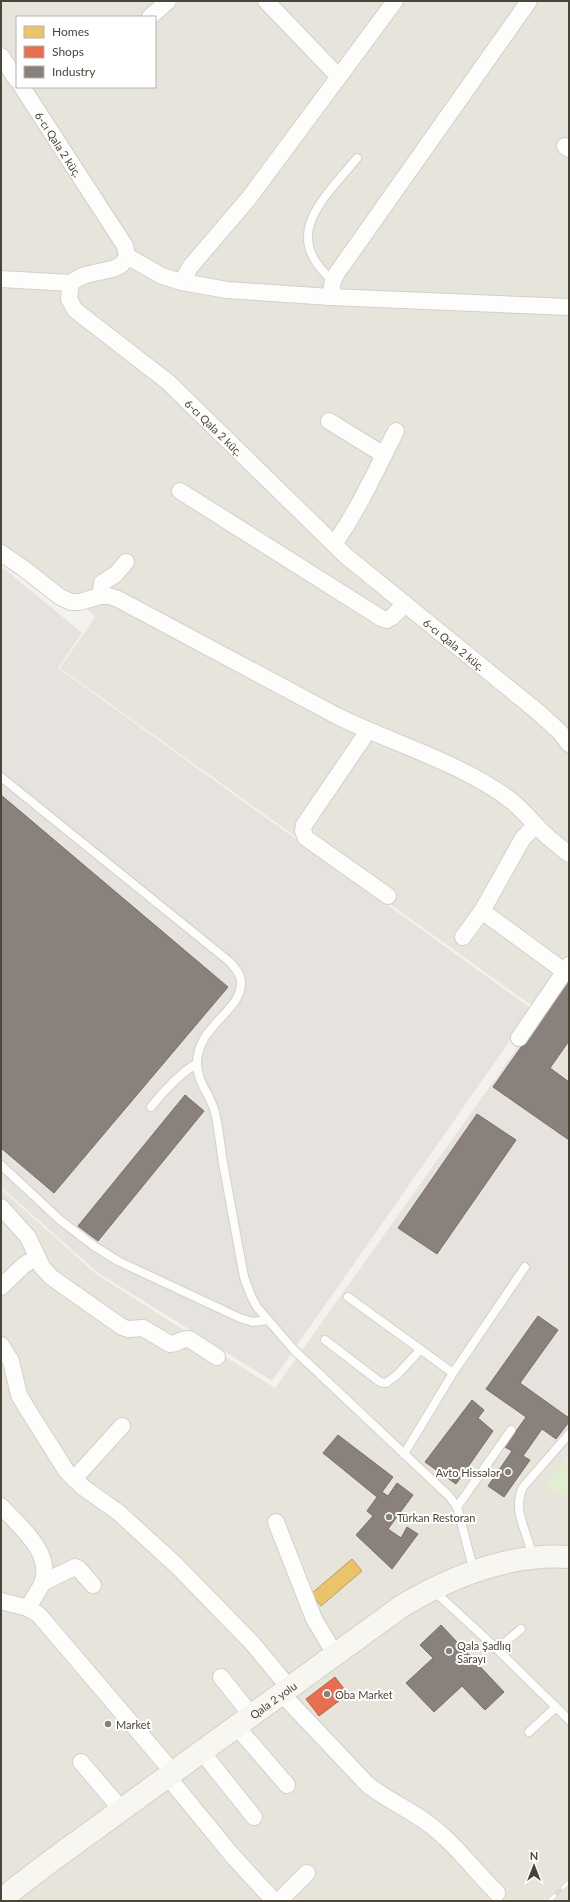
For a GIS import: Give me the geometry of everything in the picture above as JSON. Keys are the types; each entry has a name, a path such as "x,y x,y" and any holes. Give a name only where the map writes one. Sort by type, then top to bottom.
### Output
{"main road":[{"name":"Qala 2 yolu","path":"1,1885 115,1802 167,1770 202,1752 236,1726 329,1644 396,1596 424,1579 471,1560 500,1552 530,1547 569,1546"},
{"name":"Qala 2 yolu","path":"3,1901 13,1890 167,1770 244,1706 282,1686 431,1588 452,1579 503,1563 532,1558 569,1557"}],"street":[{"path":"151,16 168,1"},
{"path":"266,1 339,77"},
{"path":"182,282 193,262 249,198 395,1"},
{"path":"331,289 529,1"},
{"path":"1,56 16,78"},
{"name":"6-cı Qala 2 küç.","path":"23,88 118,232 125,246 127,256"},
{"path":"1,278 71,283 78,276 117,267 121,265 127,256 162,276 182,282 227,290 331,289 569,307"},
{"name":"6-cı Qala 2 küç.","path":"71,283 69,299 75,310 168,382 334,544 538,712 560,732 569,744"},
{"path":"329,421 384,455"},
{"path":"334,544 351,521 396,431"},
{"path":"180,491 381,618 387,620 405,604"},
{"path":"1,553 23,568 60,598 70,602 100,596 109,596 118,599 337,716 368,731 402,744 474,778 508,798 536,824 547,837 569,854"},
{"path":"100,596 102,583 116,574 126,562"},
{"path":"368,731 304,825 303,831 306,838 388,896"},
{"path":"463,938 482,911 523,838 536,824"},
{"path":"482,911 566,968 519,1038"},
{"path":"1,1206 28,1237 42,1268 51,1277 122,1327 128,1329 143,1328 170,1344 175,1344 184,1338 189,1338 217,1357"},
{"path":"1,1287 24,1265 37,1258"},
{"path":"1,1345 11,1361 19,1395 59,1460 74,1479 118,1512 176,1565 253,1644 282,1686 367,1784 378,1793 412,1812 438,1831 497,1893"},
{"path":"74,1479 122,1426"},
{"path":"1,1506 36,1546 41,1555 44,1568 42,1583 28,1608"},
{"path":"276,1522 314,1619 329,1644"},
{"path":"42,1583 76,1567 93,1585"},
{"path":"1,1601 28,1608 39,1615 167,1770 231,1854 274,1901"},
{"path":"221,1677 244,1706"},
{"path":"236,1726 287,1785"},
{"path":"202,1752 254,1817"},
{"path":"81,1762 115,1802"},
{"path":"279,1901 307,1874"}],"lane":[{"path":"331,289 323,273 311,257 307,237 308,228 315,212 356,158"},
{"path":"1,777 230,962 238,972 242,982 236,1001 213,1024 202,1039 198,1051 197,1062 198,1075 214,1109 244,1277 251,1296 267,1320 294,1350 448,1496 457,1507 471,1560"},
{"path":"151,1107 168,1084 197,1062"},
{"path":"1,1164 60,1220 94,1246 118,1260 240,1318 253,1322 267,1320"},
{"path":"404,1454 453,1373 525,1268"},
{"path":"348,1297 453,1373"},
{"path":"325,1340 380,1382 386,1383 397,1375 420,1350"},
{"path":"457,1507 511,1430"},
{"path":"530,1547 517,1505 518,1497 523,1487 569,1434"},
{"path":"431,1588 497,1649 569,1720"},
{"path":"497,1649 521,1629"},
{"path":"529,1732 556,1707"}],"shaded area":[{"path":"1,1 569,1 569,1901 1,1901 1,1189 96,1274 275,1388 542,1013 60,668 95,617 71,594 1,544"},
{"path":"1,566 82,633 58,668 532,1009 272,1381 97,1272 1,1187"},
{"path":"490,1090 569,1141 569,1261 491,1377 350,1288"},
{"path":"569,1269 569,1418 520,1383 557,1331 538,1316"}],"green space":[{"path":"569,1454 569,1500 546,1485"}],"building: Homes":[{"path":"352,1559 362,1571 321,1606 311,1594"}],"building: Shops":[{"path":"335,1677 348,1694 319,1716 306,1699"}],"building: Industry":[{"path":"1,795 228,987 54,1193 1,1148"},
{"path":"569,979 569,1041 550,1068 569,1082 569,1140 493,1087"},
{"path":"185,1095 204,1111 98,1241 78,1226"},
{"path":"477,1114 516,1140 437,1254 398,1228"},
{"path":"538,1316 558,1330 520,1383 569,1418 569,1422 556,1439 542,1429 523,1456 530,1460 504,1497 488,1486 512,1451 505,1447 526,1417 486,1389"},
{"path":"472,1400 484,1410 478,1418 493,1431 456,1484 425,1462"},
{"path":"338,1435 393,1477 382,1492 388,1496 397,1483 413,1495 388,1529 401,1538 407,1527 418,1534 392,1569 356,1535 373,1516 367,1511 377,1497 323,1453"},
{"path":"441,1625 504,1692 485,1710 462,1686 434,1712 406,1683 433,1658 420,1645"}],"railway":[{"path":"549,1901 569,1882"}],"place":[{"name":"Avto Hissələr","path":"508,1472"},
{"name":"Türkan Restoran","path":"389,1517"},
{"name":"Qala Şadlıq Sarayı","path":"449,1651"},
{"name":"Oba Market","path":"327,1694"},
{"name":"Market","path":"108,1724"}]}
